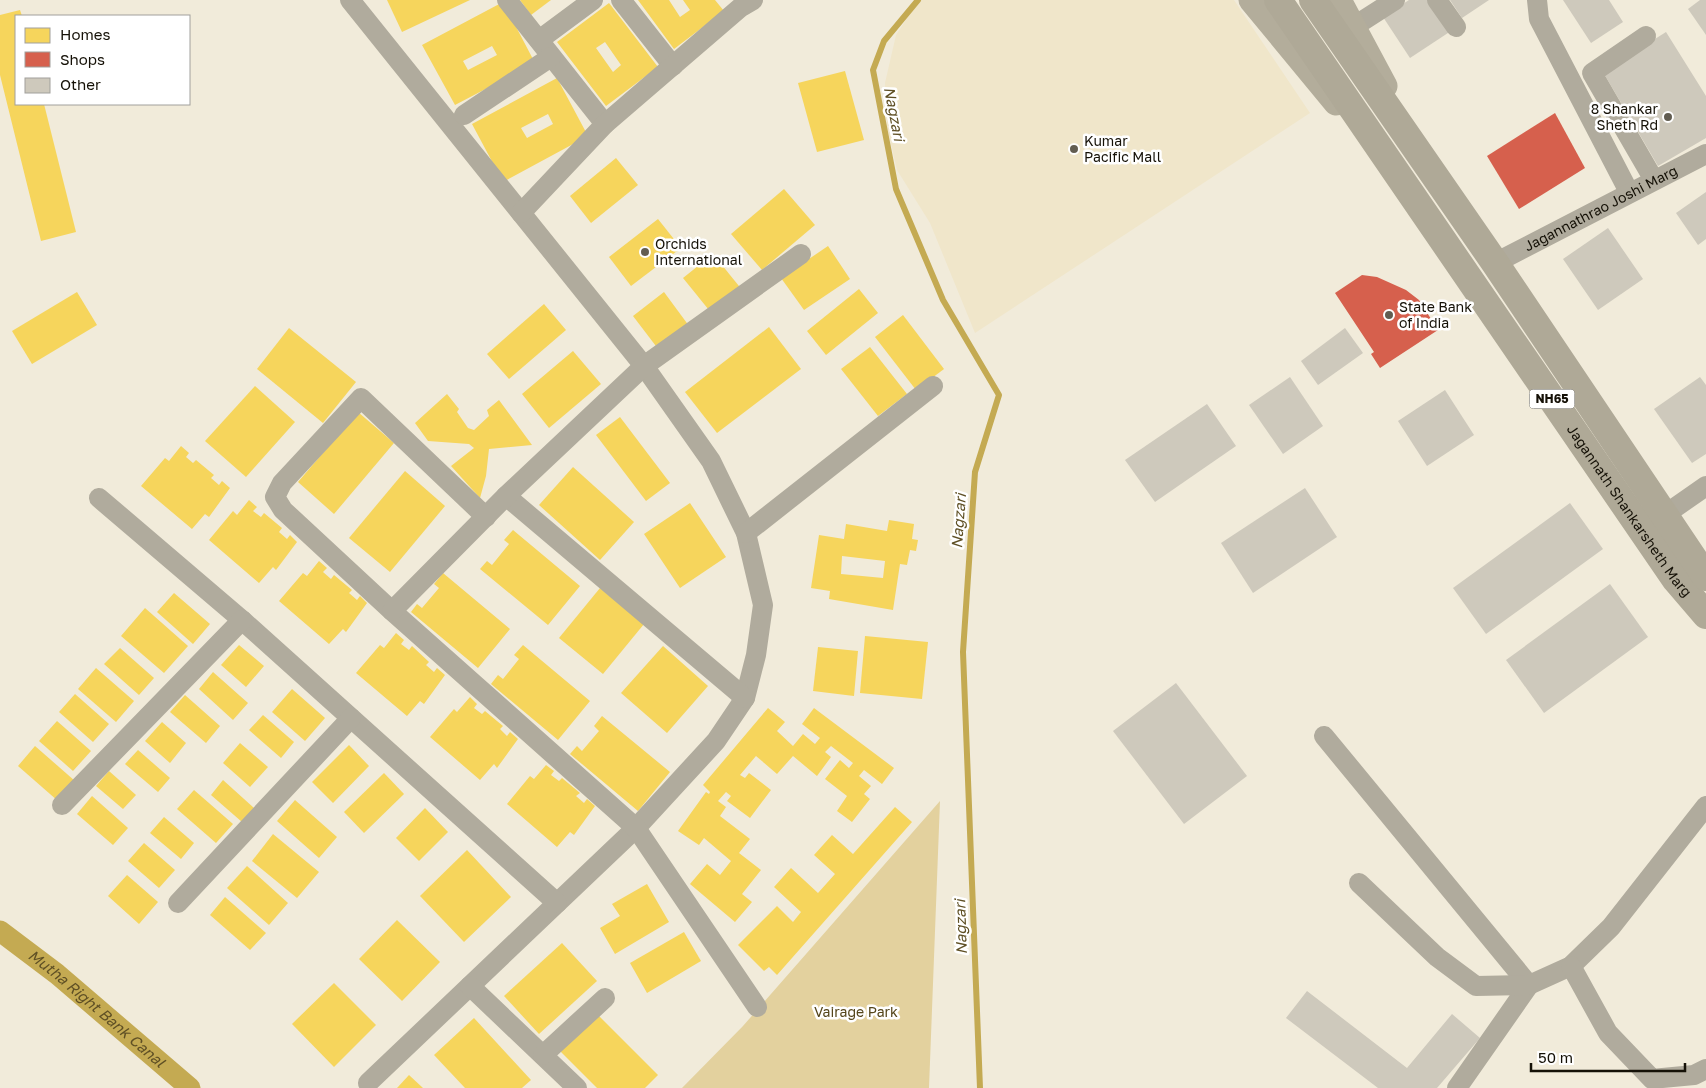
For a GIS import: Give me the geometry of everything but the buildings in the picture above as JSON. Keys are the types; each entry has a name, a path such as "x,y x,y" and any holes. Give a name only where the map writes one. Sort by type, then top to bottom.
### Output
{"highway":[{"name":"Jagannath Shankarsheth Marg","path":"1278,0 1403,181 1702,595"},
{"name":"Jagannath Shankarsheth Marg","path":"1313,0 1495,263 1663,516 1702,595"}],"main road":[{"name":"Jagannath Shankarsheth Marg","path":"1251,0 1403,181"},
{"name":"Jagannath Shankarsheth Marg","path":"1339,0 1426,164"}],"street":[{"path":"350,0 644,366 711,460 746,533 763,605 756,656 745,698 716,741 636,828 368,1083"},
{"path":"507,0 605,124"},
{"path":"539,40 592,0"},
{"path":"620,0 673,66"},
{"path":"1353,27 1395,0"},
{"path":"1438,0 1456,27"},
{"path":"1537,0 1539,19 1629,192"},
{"path":"521,213 605,124 673,66 743,2"},
{"path":"1646,36 1592,72 1654,180"},
{"path":"464,115 551,57"},
{"name":"Jagannathrao Joshi Marg","path":"1495,263 1629,192 1706,154"},
{"path":"392,611 506,496 644,366 801,254"},
{"path":"746,533 932,386"},
{"path":"486,517 361,398 282,482 275,497 283,510 392,611 636,828 756,1007"},
{"path":"1663,516 1706,486"},
{"path":"506,496 745,698"},
{"path":"99,498 242,620 557,903"},
{"path":"62,805 242,620"},
{"path":"178,904 351,718"},
{"path":"1324,736 1529,985"},
{"path":"1359,883 1437,957 1476,986 1529,985 1571,966 1611,927 1706,806"},
{"path":"1571,966 1608,1033 1652,1078 1694,1075 1706,1069"},
{"path":"1457,1088 1529,985"},
{"path":"470,986 543,1055 571,1086"},
{"path":"543,1055 605,998"}],"shaded area":[{"name":"Kumar Pacific Mall","path":"919,0 1234,0 1310,113 975,333 930,223 897,170 887,127 885,83 896,35"}],"green space":[{"name":"Vairage Park","path":"940,801 929,1088 682,1088 743,1026"}],"waterway":[{"name":"Nagzari","path":"918,0 884,41 873,70 896,189 943,300 999,395 975,472 963,652 980,1088"},
{"name":"Mutha Right Bank Canal","path":"0,931 57,974 190,1088"}],"place":[{"name":"8 Shankar Sheth Rd","path":"1668,117"},
{"name":"Kumar Pacific Mall","path":"1074,149"},
{"name":"Orchids International","path":"645,252"},
{"name":"State Bank of India","path":"1389,315"}]}
